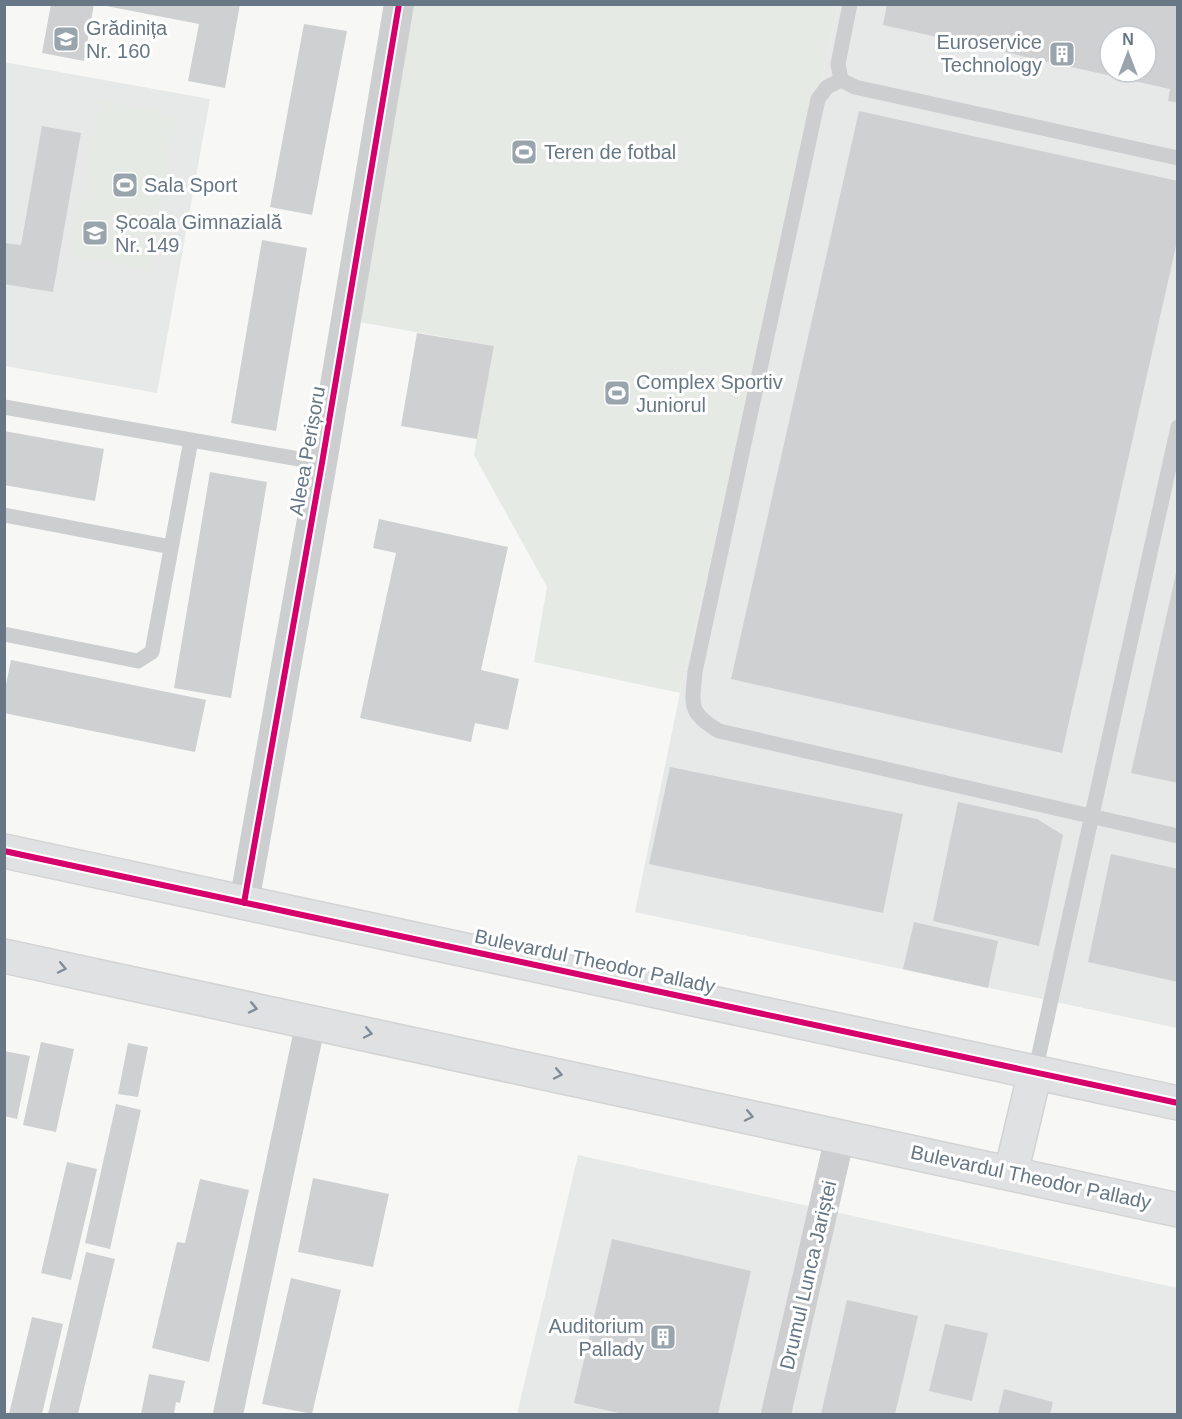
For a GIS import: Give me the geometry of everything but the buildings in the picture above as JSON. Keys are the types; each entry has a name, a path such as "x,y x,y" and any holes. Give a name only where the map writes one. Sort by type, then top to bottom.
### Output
{"main road":[{"name":"Bulevardul Theodor Pallady","path":"4,851 1178,1103"},
{"name":"Bulevardul Theodor Pallady","path":"4,956 1178,1209"},
{"path":"1011,1173 1035,1072"}],"street":[{"name":"Aleea Perișoru","path":"244,903 322,463 399,4"},
{"path":"228,1414 310,1021"},
{"name":"Drumul Lunca Jariștei","path":"776,1414 840,1136"}],"lane":[{"path":"841,80 838,64 850,4"},
{"path":"841,80 855,87 1178,158"},
{"path":"841,80 827,87 818,99 698,660 692,702 701,720 719,731 1178,836"},
{"name":"Aleea Perișoru","path":"4,407 322,463"},
{"path":"1035,1072 1177,434"},
{"path":"4,634 138,661 152,652 191,440"},
{"path":"4,515 171,547"}],"shaded area":[{"name":"Complex Sportiv Juniorul","path":"414,5 839,5 680,693 534,662 547,587 474,455 494,346 354,321"},
{"path":"839,5 1177,5 1177,1028 635,912 680,693"},
{"name":"Școala Gimnazială Nr. 149","path":"4,62 210,99 157,393 5,366"},
{"name":"Sala Sport","path":"100,101 178,115 150,270 71,255"},
{"path":"578,1155 1177,1288 1177,1414 517,1414"}],"cycle path":[{"path":"244,903 322,463 399,4"},
{"path":"4,851 1178,1103"}],"place":[{"name":"Grădinița Nr. 160","path":"66,39"},
{"name":"Euroservice Technology","path":"1062,54"},
{"name":"Teren de fotbal","path":"524,152"},
{"name":"Sala Sport","path":"125,185"},
{"name":"Școala Gimnazială Nr. 149","path":"95,233"},
{"name":"Complex Sportiv Juniorul","path":"617,393"},
{"name":"Auditorium Pallady","path":"663,1337"}]}
